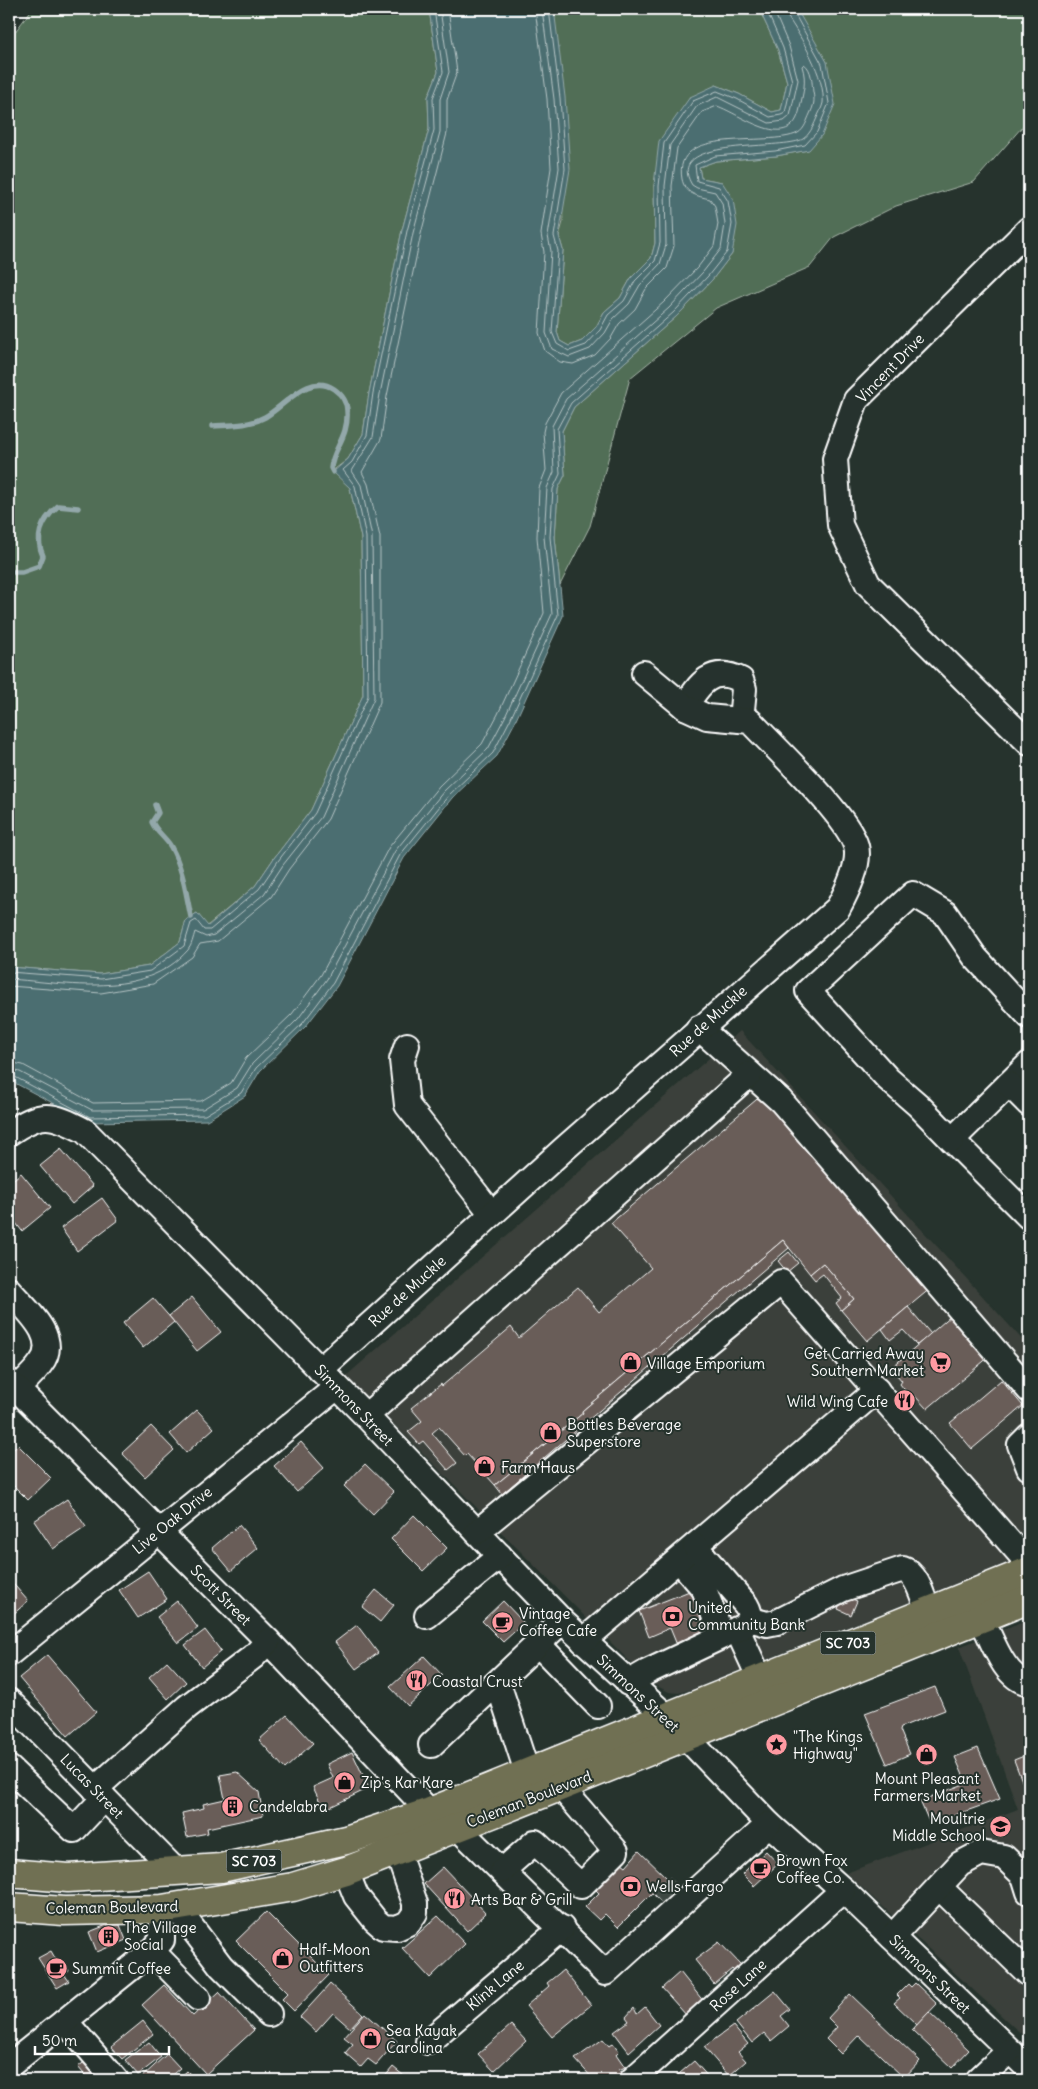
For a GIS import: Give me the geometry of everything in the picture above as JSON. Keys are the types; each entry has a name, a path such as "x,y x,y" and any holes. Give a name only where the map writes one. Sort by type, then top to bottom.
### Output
{"main road":[{"name":"Coleman Boulevard","path":"9,1873 68,1878 221,1868 346,1840 430,1812 1029,1570"},
{"name":"Coleman Boulevard","path":"11,1907 64,1910 169,1908 293,1887 397,1851 561,1787 1029,1599"},
{"path":"203,1903 218,1886 345,1856 348,1850 346,1840"},
{"path":"11,1907 18,1900 26,1896 146,1894 157,1887 168,1872"}],"street":[{"name":"Vincent Drive","path":"1029,229 856,400 835,459 840,525 868,584 1029,743"},
{"name":"Rue de Muckle","path":"320,1370 700,1028 838,908 852,881 856,847 837,815 750,721 707,717 685,707 644,673"},
{"path":"685,707 697,688 712,676 729,674 741,680 744,689 742,720"},
{"path":"1029,1016 975,958 945,913 912,894 808,992 888,1079 918,1105 1029,1218"},
{"path":"700,1028 781,1101 1029,1390"},
{"path":"407,1045 402,1060 407,1106 492,1214"},
{"path":"952,1140 1029,1064"},
{"path":"366,1416 750,1074"},
{"path":"1009,1084 1029,1104"},
{"path":"9,1133 52,1102"},
{"name":"Simmons Street","path":"29,1119 52,1116 86,1131 366,1416 583,1642 666,1716 769,1824 843,1890 1029,2069"},
{"path":"477,1532 781,1282 1029,1564"},
{"path":"9,1290 42,1328 46,1340 43,1362 13,1385"},
{"name":"Scott Street","path":"13,1385 157,1532 268,1641 430,1812"},
{"name":"Live Oak Drive","path":"9,1654 337,1387"},
{"path":"583,1642 877,1390"},
{"path":"1029,1436 1020,1445 1029,1468"},
{"path":"687,1553 704,1589 736,1628 760,1679"},
{"path":"687,1553 746,1605 750,1612 736,1628"},
{"path":"427,1616 500,1556"},
{"path":"628,1683 736,1628 777,1622 843,1589 903,1569 909,1571 914,1578 928,1611"},
{"path":"981,1618 1008,1669 1020,1682 1029,1684"},
{"path":"431,1745 562,1621"},
{"path":"9,1768 74,1830 100,1794 187,1706 254,1656 268,1641"},
{"path":"538,1645 598,1706"},
{"path":"498,1683 527,1772"},
{"name":"Lucas Street","path":"9,1701 100,1794 168,1872"},
{"path":"502,1871 534,1842 581,1886 616,1851 561,1787"},
{"path":"457,1827 605,1972 769,1824"},
{"path":"346,1870 356,1896 375,1920 383,1927 397,1928 408,1922 415,1913 415,1904 397,1851"},
{"path":"892,1937 960,1864 981,1853 1004,1857 1024,1876 1029,1892"},
{"path":"678,1884 684,1879 709,1879"},
{"path":"939,1887 1029,1974"},
{"name":"Rose Lane","path":"632,2080 843,1890"},
{"path":"633,1947 639,1920 660,1901"},
{"path":"9,2066 152,1951 162,1940 169,1908"},
{"path":"169,1908 221,1966 269,2014"},
{"name":"Klink Lane","path":"428,2042 562,1928"},
{"path":"152,1951 198,1998"},
{"path":"65,2021 116,2080"},
{"path":"978,2080 1009,2051"}],"shaded area":[{"path":"740,1031 1029,1347 1029,1554 679,1693 669,1692 651,1683 346,1376"},
{"name":"Moultrie Middle School","path":"1029,1619 1029,2041 846,1873 1018,1809 959,1647"}],"green space":[{"path":"32,9 429,9 438,72 428,97 429,129 402,230 369,393 363,434 348,459 335,469 350,488 361,538 363,695 311,810 255,886 207,926 197,913 186,920 180,942 149,966 100,974 9,967 9,40"},
{"path":"554,9 759,9 778,50 787,82 781,110 772,112 739,94 716,85 654,185 655,243 651,258 631,278 620,298 604,312 596,327 582,341 569,346 560,341 557,332 563,250 559,236 563,222"},
{"path":"795,9 1029,9 1029,119 974,182 896,206 834,237 810,267 716,308 630,378 590,526 560,585 555,537 558,489 565,475 562,431 574,407 677,316 712,280 732,254 722,182 701,178 699,167 716,161 776,156 808,150 827,62"}],"water":[{"path":"429,9 554,9 565,97 570,169 559,236 563,250 557,332 560,341 569,346 582,341 596,327 604,312 620,298 631,278 651,258 655,243 654,185 659,141 690,97 716,85 739,94 772,112 781,110 787,82 778,50 759,9 795,9 800,15 827,62 835,104 822,135 809,150 776,156 716,161 699,167 701,178 722,182 733,199 737,225 732,254 712,280 677,316 574,407 562,431 565,475 558,489 555,537 563,616 515,722 497,756 452,798 404,858 337,986 306,1026 260,1071 245,1096 207,1120 89,1122 9,1080 9,967 100,974 149,966 180,942 186,920 197,913 208,926 255,886 311,810 363,695 361,538 350,488 333,472 348,459 363,434 369,393 402,230 429,129 428,97 438,72"}],"building":[{"path":"763,1094 931,1288 867,1341 841,1310 854,1299 823,1263 810,1274 783,1240 582,1411 583,1413 495,1485 439,1427 432,1433 457,1463 448,1470 423,1441 419,1444 408,1432 422,1421 411,1408 441,1384 442,1386 511,1327 519,1338 578,1287 599,1312 651,1268 611,1223"},
{"path":"61,1149 93,1186 72,1204 40,1166"},
{"path":"21,1173 50,1208 22,1231 9,1214 9,1183"},
{"path":"102,1198 118,1220 77,1251 61,1228"},
{"path":"783,1240 789,1248 502,1494 495,1485 583,1413 582,1411"},
{"path":"789,1252 798,1263 787,1272 778,1261"},
{"path":"823,1263 854,1299 841,1310 836,1303 842,1298 823,1274 815,1280 810,1274"},
{"path":"192,1297 221,1332 197,1351 169,1316"},
{"path":"153,1298 174,1322 143,1348 123,1323"},
{"path":"908,1307 931,1334 917,1345 903,1330 890,1340 882,1329"},
{"name":"Get Carried Away Southern Market","path":"953,1314 990,1356 927,1409 915,1396 911,1398 900,1384 902,1381 891,1368"},
{"path":"1001,1380 1023,1406 972,1449 950,1423"},
{"path":"197,1410 214,1428 186,1453 170,1434"},
{"path":"151,1426 174,1450 145,1477 122,1453"},
{"path":"301,1442 324,1468 297,1492 274,1466"},
{"path":"18,1445 51,1478 28,1500 9,1481 9,1454"},
{"path":"365,1464 394,1492 373,1514 344,1486"},
{"path":"67,1499 86,1527 53,1549 34,1521"},
{"path":"414,1515 447,1548 423,1571 391,1539"},
{"path":"239,1525 258,1548 231,1571 212,1548"},
{"path":"148,1571 167,1599 138,1618 119,1590"},
{"path":"9,1579 28,1601 9,1618"},
{"path":"376,1590 394,1605 380,1622 362,1607"},
{"name":"United Community Bank","path":"692,1590 709,1632 677,1645 670,1628 649,1637 639,1611"},
{"path":"843,1595 857,1601 851,1615 838,1609"},
{"path":"177,1601 198,1628 178,1643 157,1617"},
{"name":"Vintage Coffee Cafe","path":"503,1601 524,1623 503,1642 482,1621"},
{"path":"357,1625 378,1653 356,1669 335,1642"},
{"path":"205,1630 221,1651 202,1667 185,1645"},
{"path":"47,1655 96,1712 68,1736 19,1678"},
{"name":"Coastal Crust","path":"424,1656 442,1675 408,1706 390,1687"},
{"path":"167,1661 186,1682 168,1699 149,1677"},
{"path":"935,1687 945,1710 901,1727 900,1730 910,1754 887,1764 865,1713"},
{"path":"287,1715 313,1743 285,1769 259,1740"},
{"path":"978,1748 1000,1799 930,1824 920,1801 964,1784 966,1782 955,1757"},
{"name":"Zip's Kar Kare","path":"352,1752 369,1788 324,1810 313,1787 333,1778 327,1764"},
{"path":"1029,1754 1029,1799 1014,1760"},
{"name":"Candelabra","path":"237,1772 259,1792 263,1816 207,1828 208,1833 187,1837 182,1813 204,1808 203,1804 225,1799 220,1775"},
{"name":"Wells Fargo","path":"639,1851 667,1878 618,1927 605,1914 599,1920 585,1907 599,1893 596,1890 622,1863 626,1866"},
{"name":"Brown Fox Coffee Co.","path":"766,1851 778,1864 754,1886 742,1874"},
{"name":"Arts Bar & Grill","path":"443,1867 486,1913 467,1931 424,1884"},
{"path":"663,1881 669,1888 679,1892 668,1904 660,1901 652,1893"},
{"name":"Half-Moon Outfitters","path":"266,1912 329,1975 294,2011 282,1999 288,1993 236,1941"},
{"path":"438,1916 465,1944 430,1978 402,1948"},
{"name":"The Village Social","path":"107,1925 120,1925 126,1940 97,1952 89,1932"},
{"path":"719,1942 741,1965 735,1972 732,1969 714,1984 695,1960"},
{"name":"Summit Coffee","path":"51,1951 59,1965 64,1963 69,1971 64,1974 69,1981 57,1988 38,1958"},
{"path":"563,1970 591,2005 552,2037 526,2006 549,1986 547,1983"},
{"path":"680,1972 704,2002 687,2016 662,1988"},
{"path":"915,1983 937,2004 917,2025 894,2003 900,1998 897,1995 908,1984 911,1987"},
{"path":"330,1984 363,2014 350,2028 333,2013 316,2032 300,2017"},
{"path":"164,1985 193,2016 219,1992 254,2030 206,2074 142,2005"},
{"path":"775,1991 790,2009 781,2016 789,2026 771,2041 764,2033 752,2043 736,2023"},
{"path":"850,1994 920,2061 904,2078 859,2035 841,2054 826,2039 837,2027 828,2018"},
{"path":"645,2007 659,2025 629,2052 614,2032 629,2021 626,2017 634,2008 637,2014"},
{"path":"929,2012 969,2050 952,2068 912,2030"},
{"name":"Sea Kayak Carolina","path":"365,2013 397,2041 376,2065 368,2059 361,2067 345,2053 353,2044 344,2037"},
{"path":"143,2021 153,2034 122,2059 111,2047"},
{"path":"511,2025 526,2041 494,2071 478,2054"},
{"path":"733,2026 748,2044 738,2052 746,2061 729,2076 704,2047"},
{"path":"603,2039 609,2046 613,2043 619,2051 616,2054 625,2067 619,2070 623,2076 618,2080 594,2080 575,2059"},
{"path":"149,2042 161,2057 138,2075 125,2060"},
{"path":"98,2051 111,2068 96,2080 89,2080 78,2067"},
{"path":"167,2054 180,2068 166,2080 143,2080 141,2078"},
{"path":"694,2061 711,2080 672,2080"},
{"path":"393,2067 409,2080 382,2080"},
{"path":"187,2071 196,2080 177,2080"}],"waterway":[{"path":"213,426 259,420 306,387 325,385 339,393 347,407 346,428 332,461 331,468 333,472"},
{"path":"9,572 22,572 39,566 43,556 39,542 41,529 52,511 58,506 78,508"},
{"path":"155,805 158,813 152,822 175,855 184,881 191,917"}],"tunnel":[{"path":"660,1901 679,1884"}],"place":[{"name":"Get Carried Away Southern Market","path":"940,1362"},
{"name":"Village Emporium","path":"631,1363"},
{"name":"Wild Wing Cafe","path":"904,1401"},
{"name":"Bottles Beverage Superstore","path":"551,1433"},
{"name":"Farm Haus","path":"485,1467"},
{"name":"United Community Bank","path":"672,1616"},
{"name":"Vintage Coffee Cafe","path":"503,1622"},
{"name":"Coastal Crust","path":"416,1681"},
{"name":"\"The Kings Highway\"","path":"777,1745"},
{"name":"Mount Pleasant Farmers Market","path":"927,1755"},
{"name":"Zip's Kar Kare","path":"345,1782"},
{"name":"Candelabra","path":"233,1806"},
{"name":"Moultrie Middle School","path":"1001,1827"},
{"name":"Brown Fox Coffee Co.","path":"760,1869"},
{"name":"Wells Fargo","path":"630,1886"},
{"name":"Arts Bar & Grill","path":"455,1899"},
{"name":"The Village Social","path":"108,1936"},
{"name":"Half-Moon Outfitters","path":"283,1958"},
{"name":"Summit Coffee","path":"56,1968"},
{"name":"Sea Kayak Carolina","path":"370,2039"}]}
